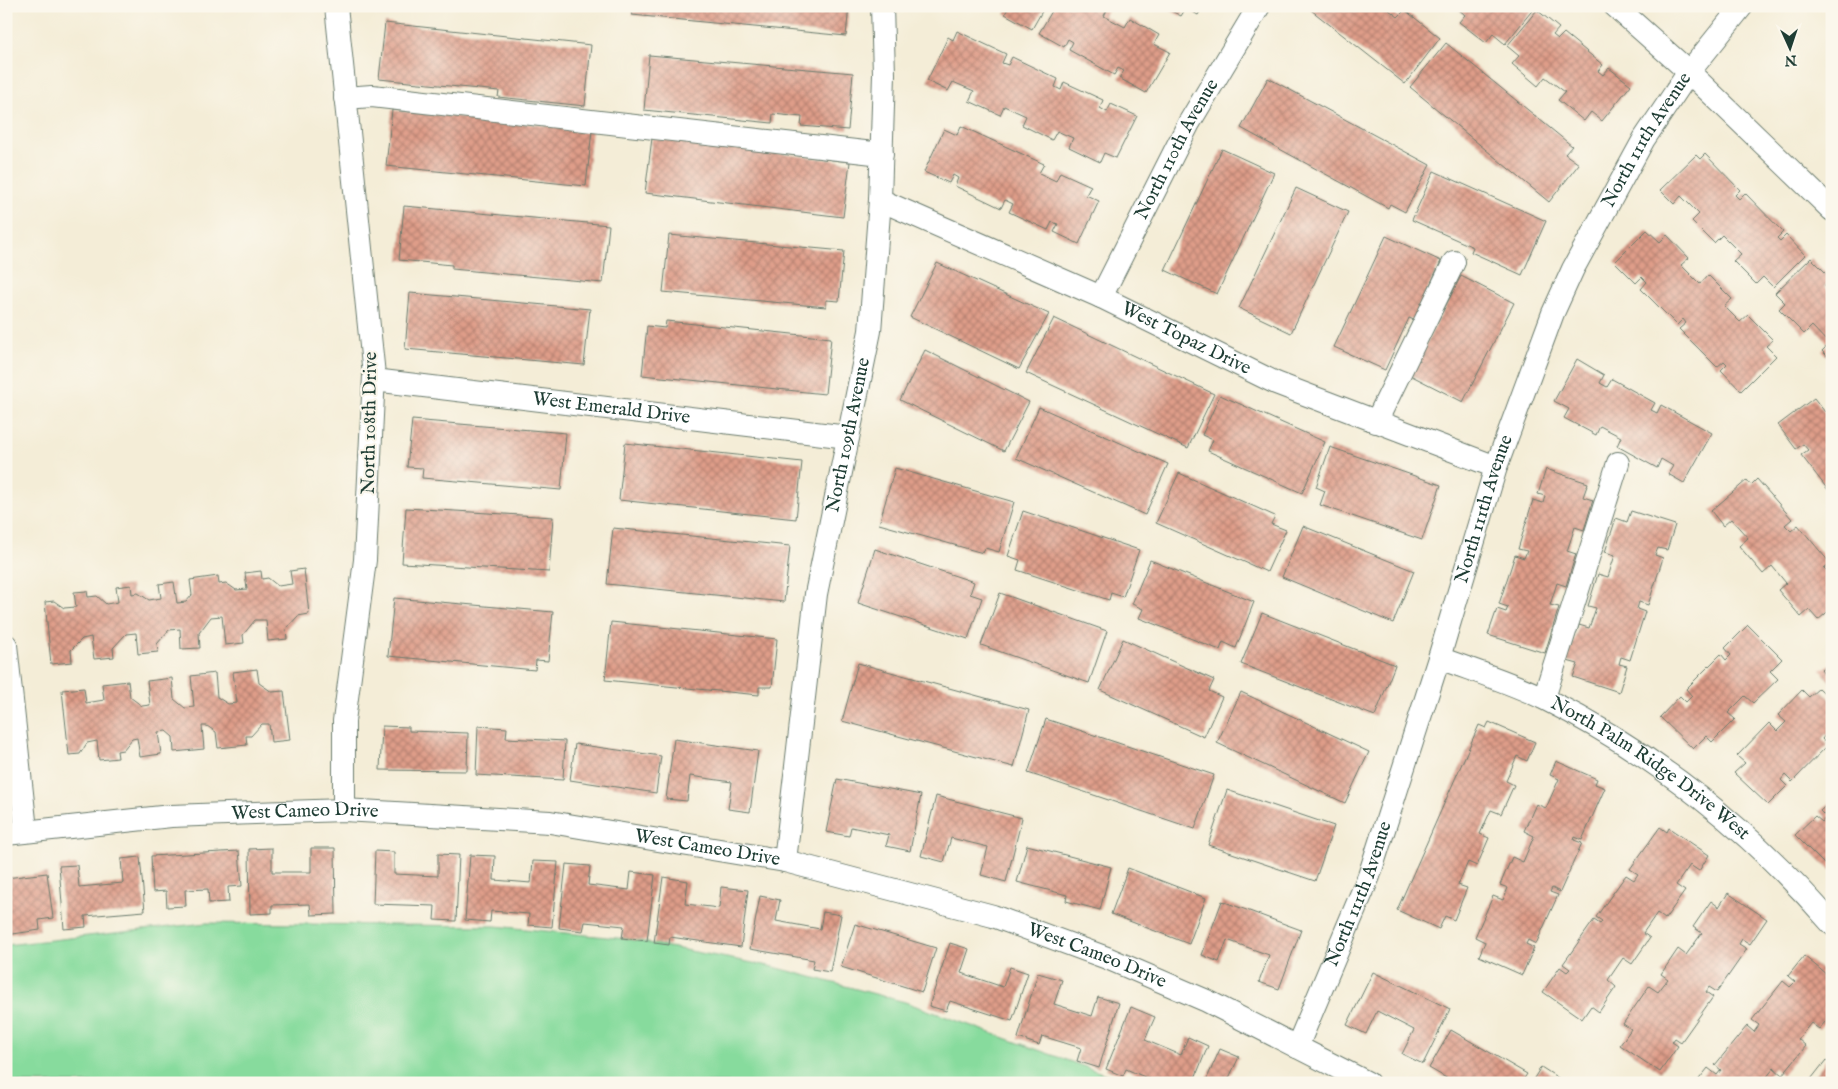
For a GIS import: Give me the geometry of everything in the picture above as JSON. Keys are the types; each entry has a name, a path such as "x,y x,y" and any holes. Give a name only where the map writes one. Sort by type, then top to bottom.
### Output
{"street":[{"name":"North 108th Drive","path":"336,6 374,380 365,560 344,721 344,810"},
{"name":"North 109th Avenue","path":"785,861 816,594 870,331 882,154 884,74 882,6"},
{"name":"North 110th Avenue","path":"1101,297 1189,123 1259,6"},
{"path":"1615,6 1689,72 1832,210"},
{"name":"North 111th Avenue","path":"1297,1047 1369,876 1439,658 1496,466 1553,313 1573,269 1644,139 1689,72 1742,6"},
{"path":"345,98 382,97 882,154"},
{"name":"West Topaz Drive","path":"880,200 1101,297 1276,383 1496,466"},
{"path":"1376,422 1454,262"},
{"name":"West Emerald Drive","path":"374,380 848,437"},
{"path":"1544,698 1618,463"},
{"path":"6,645 16,832"},
{"name":"North Palm Ridge Drive West","path":"1439,658 1544,698 1648,758 1703,801 1794,881 1829,915"},
{"name":"West Cameo Drive","path":"16,832 171,816 344,810 550,822 785,861 993,916 1107,958 1207,1002 1368,1083"}],"green space":[{"path":"206,923 495,926 627,939 774,967 905,1002 1130,1083 6,1083 6,945"}],"building":[{"path":"633,6 849,6 846,36 632,15"},
{"path":"1009,6 1045,6 1032,29 1005,14"},
{"path":"1055,6 1109,6 1104,16 1125,27 1130,18 1159,35 1154,44 1170,52 1146,93 1119,78 1124,71 1118,68 1114,75 1069,50 1073,42 1068,39 1064,47 1039,33"},
{"path":"1162,6 1203,6 1198,15 1186,8 1181,16"},
{"path":"1314,6 1384,6 1398,17 1405,10 1440,38 1405,84 1311,10"},
{"path":"1455,6 1535,7 1505,44 1493,34 1486,43 1459,22 1465,15"},
{"path":"1537,10 1559,28 1553,35 1558,39 1564,33 1603,65 1598,71 1603,75 1609,68 1631,85 1602,121 1591,112 1584,121 1558,100 1565,92 1545,77 1538,86 1512,64 1519,56 1507,46"},
{"path":"385,23 591,45 585,106 498,97 499,91 379,79"},
{"path":"957,31 1006,54 1002,63 1008,65 1012,57 1058,79 1055,87 1061,90 1064,82 1103,100 1100,108 1107,112 1111,104 1137,116 1116,158 1104,153 1100,162 1069,147 1073,138 1057,131 1052,140 1022,125 1026,116 1004,106 1000,115 969,101 974,91 953,82 948,91 927,81 948,37 953,40"},
{"path":"1446,43 1572,146 1565,154 1579,164 1549,202 1410,87"},
{"path":"649,55 853,73 848,130 801,126 802,117 773,114 772,123 644,110"},
{"path":"1268,78 1430,165 1405,212 1390,204 1388,208 1241,128"},
{"path":"392,110 592,130 586,186 386,166"},
{"path":"961,126 1044,164 1039,173 1056,181 1060,172 1091,186 1086,195 1099,201 1079,244 1054,232 1058,224 1052,222 1048,230 1009,212 1013,204 1005,200 1001,208 955,186 958,178 953,175 949,183 924,172 944,129 957,135"},
{"path":"652,138 850,162 843,217 645,193"},
{"path":"1222,149 1274,173 1217,294 1165,270"},
{"path":"1705,154 1740,190 1735,195 1739,199 1745,193 1783,232 1777,238 1780,241 1786,235 1805,255 1773,287 1763,277 1756,284 1733,261 1741,254 1722,235 1714,243 1692,221 1699,214 1681,196 1674,204 1660,190 1696,155 1700,159"},
{"path":"1434,171 1546,221 1522,275 1471,252 1473,247 1412,220"},
{"path":"1296,188 1348,212 1291,333 1239,308"},
{"path":"404,206 609,225 603,283 452,269 452,265 399,260"},
{"path":"1647,230 1660,242 1667,235 1689,258 1681,265 1700,284 1708,275 1732,299 1724,306 1740,322 1748,315 1773,340 1766,346 1776,356 1741,391 1721,370 1727,364 1724,361 1717,367 1679,329 1686,323 1683,319 1677,325 1641,289 1647,282 1642,277 1636,283 1615,262"},
{"path":"669,235 844,251 839,301 826,300 826,307 663,292"},
{"path":"1386,236 1441,261 1414,320 1409,318 1385,370 1334,347"},
{"path":"1811,258 1832,279 1825,286 1829,291 1832,288 1832,361 1822,351 1829,344 1812,326 1804,334 1779,309 1785,303 1775,293"},
{"path":"937,263 1049,314 1019,369 910,317"},
{"path":"1461,276 1514,303 1463,402 1410,375"},
{"path":"410,293 590,309 584,365 405,349"},
{"path":"1054,318 1214,394 1188,448 1026,373"},
{"path":"666,321 831,338 825,394 642,375 647,326 665,328"},
{"path":"925,350 1029,402 1004,451 900,400"},
{"path":"1577,359 1604,375 1600,383 1607,387 1612,379 1655,403 1651,410 1657,413 1661,405 1712,433 1684,483 1668,474 1673,466 1661,459 1657,468 1617,446 1621,437 1600,426 1596,435 1564,418 1569,409 1554,401"},
{"path":"1220,395 1325,442 1302,493 1208,451 1213,440 1202,435"},
{"path":"1814,398 1825,412 1832,406 1832,495 1801,455 1808,450 1803,444 1796,449 1778,425"},
{"path":"1039,407 1168,464 1145,515 1016,458"},
{"path":"412,420 566,433 561,490 422,478 423,468 407,467"},
{"path":"625,443 802,462 796,519 619,500"},
{"path":"1330,447 1441,485 1422,540 1320,505 1325,491 1316,487"},
{"path":"895,468 1014,502 999,552 985,548 983,553 879,524"},
{"path":"1546,469 1588,483 1583,497 1593,500 1584,530 1575,527 1567,551 1576,554 1566,586 1557,583 1550,605 1559,607 1545,653 1488,635 1497,609 1506,612 1508,607 1499,604 1515,555 1524,558 1527,551 1518,549 1533,500 1543,503 1545,496 1538,494"},
{"path":"1179,473 1275,516 1271,524 1286,530 1267,572 1156,523"},
{"path":"1757,479 1792,519 1785,525 1791,531 1798,525 1830,563 1824,568 1829,573 1832,571 1832,608 1818,620 1809,610 1801,617 1778,590 1786,583 1772,566 1763,574 1739,546 1748,538 1731,519 1723,526 1711,511 1747,480 1751,485"},
{"path":"406,508 553,517 549,572 402,563"},
{"path":"1023,511 1139,550 1123,597 1111,593 1109,600 1017,570 1020,560 1008,556"},
{"path":"1631,511 1675,525 1667,550 1658,548 1655,555 1663,558 1648,605 1639,602 1637,609 1645,612 1630,660 1621,657 1619,664 1627,666 1619,692 1573,677 1578,664 1567,661 1579,625 1589,628 1596,608 1588,606 1598,574 1608,577 1615,555 1605,552 1616,518 1627,522"},
{"path":"1303,526 1414,571 1393,623 1282,577"},
{"path":"613,528 790,546 784,602 607,584"},
{"path":"875,549 974,582 970,594 982,598 968,639 858,603"},
{"path":"1150,560 1254,602 1236,648 1223,642 1220,650 1139,618 1143,609 1132,604"},
{"path":"304,569 309,614 298,616 286,629 287,639 268,641 266,620 255,620 243,635 244,643 225,645 222,616 211,617 199,633 200,648 181,649 180,629 169,630 157,644 158,652 138,654 136,633 126,634 113,648 114,657 94,659 91,637 82,639 71,650 72,662 51,664 45,602 54,601 64,608 76,607 74,592 87,591 88,597 97,596 106,604 118,602 116,587 131,585 132,594 138,593 149,600 161,598 159,584 174,582 177,603 186,602 192,595 190,580 218,576 219,584 226,583 236,590 247,589 245,573 261,571 262,579 268,578 278,586 292,584 290,571"},
{"path":"1000,593 1107,631 1089,683 981,645"},
{"path":"394,598 553,612 548,661 536,660 535,670 388,656"},
{"path":"1262,613 1395,665 1375,716 1241,664"},
{"path":"611,622 777,639 772,687 759,687 759,695 605,680"},
{"path":"1748,625 1782,659 1770,671 1778,679 1753,703 1745,696 1728,713 1735,719 1712,742 1706,736 1693,749 1660,717 1680,696 1686,702 1692,696 1686,689 1721,654 1726,660 1731,655 1725,648"},
{"path":"1123,639 1214,680 1209,691 1222,697 1204,737 1100,690"},
{"path":"858,663 1029,710 1014,767 842,721"},
{"path":"1832,663 1832,684 1821,670"},
{"path":"257,669 259,683 272,692 284,691 290,740 271,742 269,724 262,724 251,736 246,736 247,745 218,748 216,732 207,726 202,726 204,749 174,752 173,737 166,731 158,732 161,754 140,757 137,738 132,739 123,750 117,751 118,758 99,760 97,741 87,743 80,754 69,755 62,690 84,688 86,703 104,700 102,684 128,681 130,697 142,706 150,705 147,681 172,678 174,699 185,708 194,707 191,676 215,673 217,697 228,704 237,703 233,672"},
{"path":"1819,688 1832,700 1832,739 1826,734 1822,739 1828,745 1792,782 1785,775 1781,780 1787,786 1768,805 1734,773 1745,763 1737,756 1769,723 1777,731 1786,722 1778,715 1802,690 1809,697"},
{"path":"1241,692 1369,752 1345,803 1217,743"},
{"path":"1046,719 1214,775 1195,829 1028,773"},
{"path":"1489,722 1535,742 1527,761 1517,756 1506,781 1514,785 1501,814 1491,810 1480,834 1489,838 1477,866 1468,862 1458,885 1467,888 1454,920 1445,916 1439,929 1397,910 1479,725 1486,728"},
{"path":"382,726 409,727 409,731 468,733 467,771 380,770"},
{"path":"478,726 507,728 506,738 565,741 563,780 476,775"},
{"path":"674,739 758,751 750,812 728,809 732,782 690,776 687,801 666,799"},
{"path":"575,744 661,756 656,793 570,780"},
{"path":"1556,761 1597,779 1595,784 1605,788 1582,840 1575,837 1574,840 1582,843 1560,892 1552,888 1550,892 1558,895 1536,944 1528,940 1526,944 1534,948 1522,975 1479,956 1485,942 1475,937 1493,896 1503,900 1508,888 1500,885 1512,857 1523,862 1534,836 1524,831 1536,804 1546,808 1559,779 1550,775"},
{"path":"837,779 921,795 910,851 886,846 889,835 851,827 849,836 826,832"},
{"path":"1227,790 1334,826 1315,881 1208,845"},
{"path":"936,796 1022,818 1006,882 981,875 988,847 951,838 944,862 921,856"},
{"path":"1832,800 1832,868 1830,870 1795,835 1815,816 1822,822 1826,817 1820,811"},
{"path":"1660,827 1667,832 1669,828 1709,855 1699,871 1690,865 1676,885 1685,891 1665,919 1657,913 1643,933 1650,938 1632,964 1623,958 1608,980 1616,987 1599,1012 1591,1006 1582,1019 1543,992 1560,967 1567,972 1570,969 1563,964 1594,920 1600,924 1602,921 1596,917 1626,875 1634,880 1638,874 1630,869"},
{"path":"1027,845 1111,867 1100,910 1066,901 1067,895 1017,882"},
{"path":"272,848 272,872 311,872 311,848 335,848 336,914 311,915 310,904 272,905 272,913 250,914 249,849"},
{"path":"239,851 242,886 228,887 229,902 209,903 208,889 185,890 186,906 167,907 166,891 153,892 151,856"},
{"path":"375,851 394,852 394,874 438,876 438,854 459,855 456,921 434,920 435,906 373,904"},
{"path":"470,855 495,856 494,880 531,883 533,861 558,862 552,927 528,925 529,914 491,911 490,922 465,920"},
{"path":"140,857 145,911 85,916 86,927 64,929 59,866 77,865 79,887 123,883 121,859"},
{"path":"566,864 590,866 588,885 629,890 631,872 655,875 647,941 622,938 624,926 585,922 583,931 559,928"},
{"path":"1128,868 1206,898 1189,944 1111,914"},
{"path":"47,873 53,918 39,920 40,930 6,935 6,878"},
{"path":"663,877 688,881 685,904 719,908 721,887 748,890 741,947 670,937 669,945 654,943"},
{"path":"1728,893 1767,919 1750,944 1742,939 1739,944 1747,949 1717,992 1709,987 1706,992 1713,997 1681,1042 1675,1038 1672,1042 1678,1046 1660,1072 1620,1045 1631,1029 1623,1024 1649,986 1658,992 1668,979 1661,974 1678,949 1686,955 1702,933 1693,927 1711,901 1719,907"},
{"path":"760,896 780,900 776,921 820,929 823,912 841,915 830,972 812,969 814,960 750,949"},
{"path":"1222,901 1301,930 1279,989 1259,982 1269,955 1227,940 1219,962 1202,955"},
{"path":"855,924 936,948 922,992 841,967"},
{"path":"950,943 969,949 961,973 1003,987 1010,967 1028,973 1012,1021 950,1001 946,1011 929,1006"},
{"path":"1804,956 1832,979 1832,1014 1819,1029 1811,1023 1798,1039 1806,1046 1782,1075 1774,1068 1762,1083 1696,1083 1708,1068 1717,1075 1721,1070 1715,1065 1747,1026 1754,1032 1759,1025 1752,1020 1783,981 1790,987 1795,982 1788,976"},
{"path":"1373,972 1450,1009 1423,1064 1402,1054 1414,1030 1377,1011 1366,1034 1347,1025"},
{"path":"1038,973 1062,980 1054,1004 1092,1016 1098,997 1119,1003 1099,1068 1077,1061 1081,1048 1042,1036 1039,1045 1018,1038"},
{"path":"1131,1007 1155,1017 1145,1040 1181,1055 1188,1037 1208,1046 1193,1083 1159,1083 1126,1069 1123,1076 1106,1069"},
{"path":"1451,1030 1527,1074 1521,1083 1455,1083 1429,1068"},
{"path":"1220,1049 1239,1057 1228,1080 1235,1083 1205,1083"},
{"path":"1826,1060 1832,1065 1832,1083 1808,1083"},
{"path":"1541,1067 1566,1083 1531,1083"}]}
